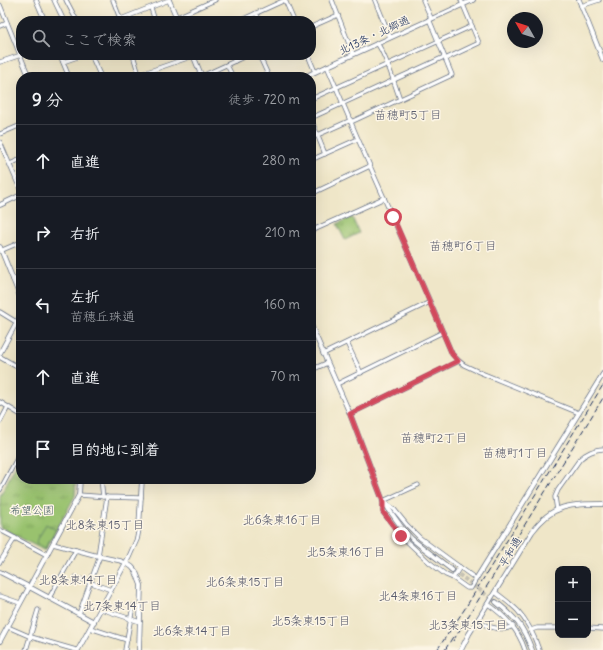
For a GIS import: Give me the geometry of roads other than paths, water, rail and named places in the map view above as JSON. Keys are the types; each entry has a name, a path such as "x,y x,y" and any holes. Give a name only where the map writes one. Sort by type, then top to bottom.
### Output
{"street":[{"path":"36,0 43,16"},
{"path":"54,0 62,16"},
{"path":"66,0 74,16"},
{"path":"113,0 119,16"},
{"path":"131,16 169,0 177,16"},
{"path":"184,16 215,0"},
{"path":"250,16 285,0 292,16"},
{"path":"332,0 353,54"},
{"path":"375,0 390,37"},
{"path":"325,154 317,135 452,75 423,0"},
{"name":"北13条・北郷通","path":"315,72 430,19 462,2 472,0"},
{"path":"579,0 603,60"},
{"path":"581,6 598,0"},
{"path":"316,116 393,80 479,43 462,2"},
{"path":"0,5 16,44"},
{"path":"150,8 153,16"},
{"path":"316,25 338,15"},
{"path":"0,26 7,23"},
{"path":"316,97 472,26"},
{"path":"377,43 387,64 400,99"},
{"path":"0,62 16,57"},
{"path":"23,60 27,72"},
{"path":"67,72 63,62 69,60"},
{"path":"93,60 99,72"},
{"path":"135,60 138,72"},
{"path":"149,72 180,60"},
{"path":"195,60 200,72"},
{"path":"261,60 267,72"},
{"path":"310,60 315,72"},
{"path":"212,72 235,61"},
{"path":"227,65 230,72"},
{"path":"327,66 452,354 458,361 479,372 579,413"},
{"path":"0,134 16,127"},
{"path":"316,158 358,139"},
{"path":"0,142 16,179"},
{"path":"10,164 16,161"},
{"path":"316,192 370,166"},
{"path":"0,205 16,197"},
{"path":"316,228 384,198"},
{"path":"16,244 0,249 16,287"},
{"path":"323,354 430,302"},
{"path":"0,312 16,322 0,352"},
{"path":"337,384 443,332"},
{"path":"316,337 350,414 383,501 402,528 412,539 452,570"},
{"path":"346,343 361,373"},
{"path":"0,357 16,367"},
{"path":"350,414 458,361"},
{"path":"316,368 327,363"},
{"path":"383,501 383,512 401,536 429,562 446,575 467,588 470,588 603,374"},
{"path":"0,402 16,412"},
{"path":"0,422 8,407"},
{"path":"557,510 556,497 558,490 580,459 599,449 603,449"},
{"path":"0,489 16,461"},
{"path":"0,641 79,495 80,484"},
{"path":"79,614 99,556 105,497 102,484"},
{"path":"8,627 31,637 77,650 94,622 134,547 139,528 142,484"},
{"path":"383,501 418,485"},
{"path":"79,495 141,498"},
{"path":"383,501 394,509 420,538 476,579"},
{"name":"平和通","path":"461,650 469,634 532,531 545,516 574,504 603,504"},
{"path":"0,530 47,555"},
{"path":"0,562 15,538"},
{"path":"53,544 121,560 135,570 141,585 139,650"},
{"path":"49,598 76,550"},
{"path":"453,578 460,568"},
{"path":"0,572 94,622"},
{"path":"76,577 111,590"},
{"path":"495,592 517,610 531,630 539,650"},
{"path":"0,596 20,603"},
{"path":"496,602 512,615 522,628 532,650"},
{"path":"488,604 513,626 521,639 525,650"},
{"path":"125,650 133,606 140,607"},
{"path":"101,609 140,622"},
{"path":"26,650 38,610"},
{"path":"478,621 486,625 502,628 509,628 513,626"},
{"path":"90,628 127,640"},
{"path":"531,630 537,628 555,628"},
{"path":"591,628 603,629"},
{"path":"52,650 54,644"}],"tunnel":[{"path":"454,571 496,602"}],"railway":[{"path":"437,650 464,610 603,385"},
{"path":"453,641 603,398"},
{"path":"445,650 454,635"}],"district":[{"name":"苗穂町5丁目","path":"408,114"},
{"name":"苗穂町6丁目","path":"463,245"},
{"name":"苗穂町2丁目","path":"434,437"},
{"name":"苗穂町1丁目","path":"515,452"},
{"name":"北6条東16丁目","path":"282,519"},
{"name":"北8条東15丁目","path":"105,524"},
{"name":"北5条東16丁目","path":"346,551"},
{"name":"北8条東14丁目","path":"78,579"},
{"name":"北6条東15丁目","path":"245,581"},
{"name":"北4条東16丁目","path":"418,595"},
{"name":"北7条東14丁目","path":"122,605"},
{"name":"北5条東15丁目","path":"311,620"},
{"name":"北3条東15丁目","path":"468,624"},
{"name":"北6条東14丁目","path":"192,630"}],"park label":[{"name":"希望公園","path":"32,510"}]}
